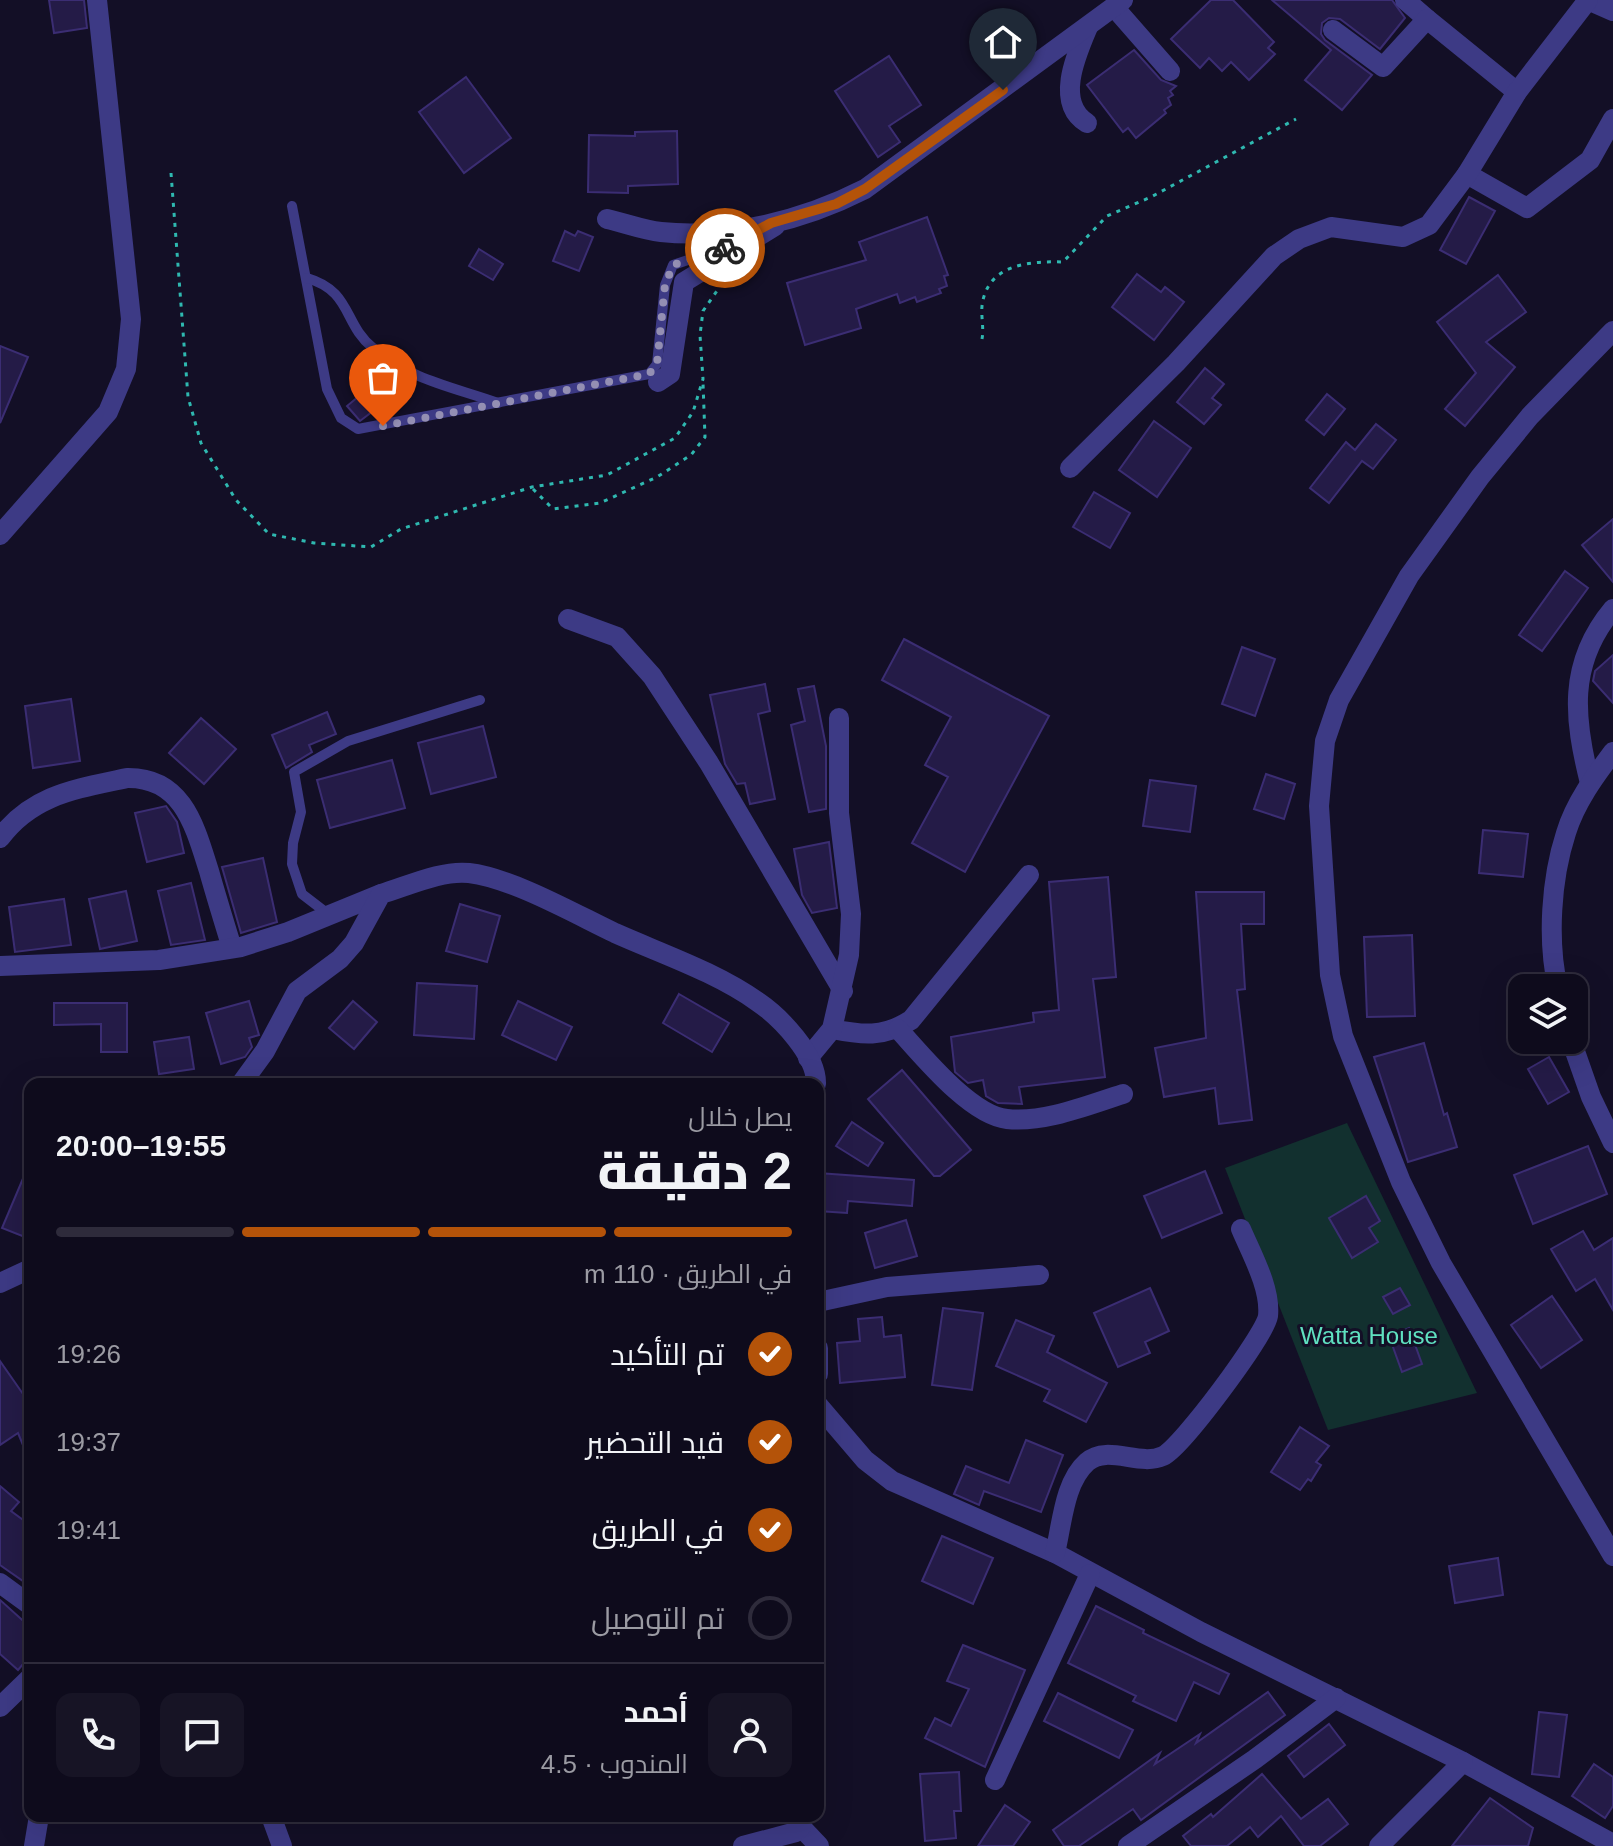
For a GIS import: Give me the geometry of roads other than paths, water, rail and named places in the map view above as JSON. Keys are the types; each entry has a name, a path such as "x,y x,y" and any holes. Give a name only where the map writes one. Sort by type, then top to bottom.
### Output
{"street":[{"path":"0,535 108,412 126,369 131,319 97,0"},
{"path":"1405,0 1517,92"},
{"path":"1070,468 1176,363 1274,256 1299,239 1331,227 1403,237 1429,225 1467,174 1517,92 1588,0 1613,11"},
{"path":"607,219 658,232 698,233 778,222 836,204 865,189 1119,3 1170,71"},
{"path":"1333,30 1383,67 1427,19"},
{"path":"1087,123 1074,109 1071,93 1075,58 1088,27"},
{"path":"1467,174 1527,208 1590,160 1613,119"},
{"path":"658,382 670,374 684,282 778,222"},
{"path":"1613,331 1530,416 1409,576 1339,700 1325,741 1319,806 1330,975 1343,1036 1401,1182 1441,1263 1613,1556"},
{"path":"1590,783 1577,728 1576,690 1601,623 1613,609"},
{"path":"568,619 617,637 652,676 709,763 843,991"},
{"path":"808,1058 832,1029 843,991 851,914 839,813 839,718"},
{"path":"1557,974 1553,938 1555,885 1566,832 1590,783 1613,752"},
{"path":"0,838 26,810 58,792 127,778 138,778 163,787 182,802 193,821 232,948"},
{"path":"0,966 159,960 232,948 288,932 381,894 446,874 483,875 714,978 759,1002 794,1037 808,1058 814,1078"},
{"path":"832,1029 868,1036 898,1029 926,1006 1029,875"},
{"path":"245,1078 265,1051 297,991 340,959 354,943 381,894"},
{"path":"898,1029 958,1091 1006,1119 1060,1112 1123,1094"},
{"path":"1576,1054 1591,1097 1613,1143"},
{"path":"1055,1553 1069,1490 1085,1463 1104,1454 1153,1459 1173,1450 1201,1418 1266,1325 1265,1297 1241,1229"},
{"path":"0,1283 24,1272"},
{"path":"824,1301 887,1287 1039,1275"},
{"path":"824,1412 865,1460 892,1481 1055,1553 1090,1574 1463,1762 1613,1844"},
{"path":"995,1780 1090,1574"},
{"path":"0,1583 24,1601"},
{"path":"0,1707 24,1684"},
{"path":"1128,1846 1336,1698"},
{"path":"1379,1846 1463,1762"},
{"path":"34,1846 38,1822"},
{"path":"273,1822 282,1846"},
{"path":"743,1846 796,1832 800,1822 819,1846"}],"lane":[{"path":"292,206 327,389 341,418 358,429 649,374 657,364 665,285 673,265 720,250 778,222"},
{"path":"307,278 328,284 369,346 413,376 500,404"},
{"path":"328,914 302,894 292,864 293,843 301,812 294,772 348,741 480,700"}],"park label":[{"name":"Watta House","path":"1369,1336"}]}
